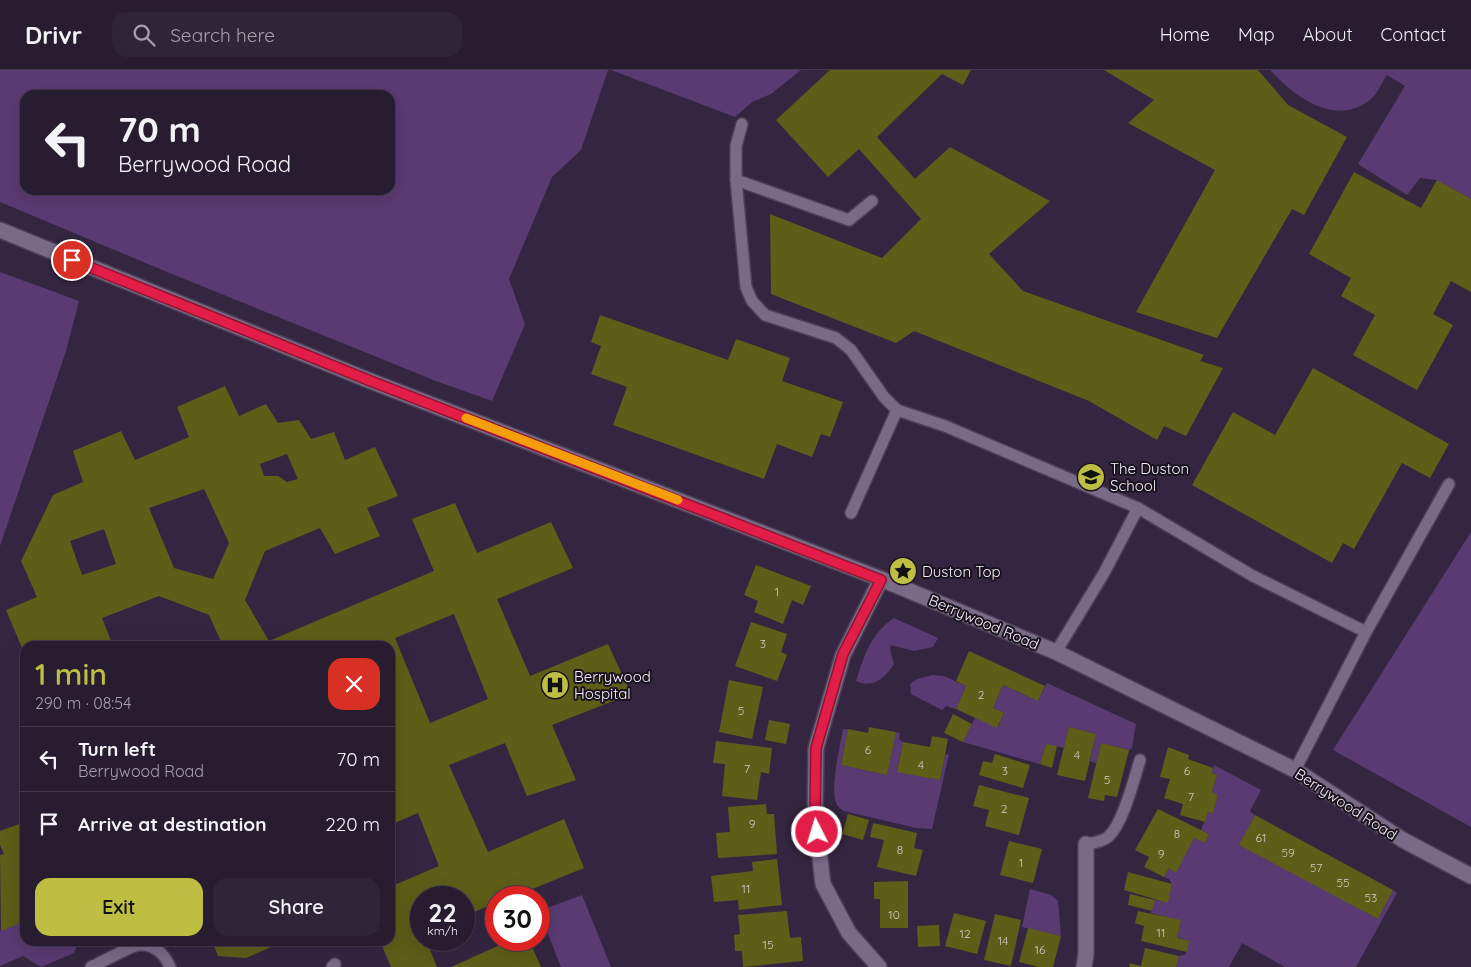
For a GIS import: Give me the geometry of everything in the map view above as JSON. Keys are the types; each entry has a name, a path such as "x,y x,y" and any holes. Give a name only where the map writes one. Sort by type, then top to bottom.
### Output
{"street":[{"name":"Berrywood Road","path":"0,230 368,380 881,580 1056,652 1295,770 1403,840 1471,876"},
{"path":"879,967 849,933 824,884 815,815 816,748 843,654 881,580"},
{"path":"1084,967 1086,954 1086,844"}],"lane":[{"path":"742,124 736,146 736,180 746,287 752,301 765,315 836,338 851,350 884,397 897,410 945,426 1138,508 1253,576 1366,632"},
{"path":"736,180 849,220 872,202"},
{"path":"851,513 897,410"},
{"path":"1295,770 1366,632 1449,484"},
{"path":"1056,652 1104,573 1138,508"},
{"path":"1086,844 1108,837 1113,830 1126,802 1140,760"},
{"path":"91,967 136,946"},
{"path":"142,946 156,949 166,957 170,967"}],"shaded area":[{"path":"0,70 608,70 581,150 552,177 509,279 525,324 492,401 436,381 0,202"},
{"path":"611,70 801,70 771,94 752,102 735,117"},
{"path":"1270,70 1471,70 1471,199 1437,180 1420,178 1407,195 1358,164 1405,86 1387,75 1374,96 1359,107 1331,110 1317,106 1304,99"},
{"path":"0,272 79,301 66,351 0,546"},
{"path":"1471,532 1471,827 1333,750"},
{"path":"894,618 938,638 933,647 914,651 891,645 890,649 894,664 887,674 873,683 868,684 856,681 869,646 879,631"},
{"path":"933,675 944,676 966,686 956,709 946,706 942,710 911,694 910,684 917,679"},
{"path":"1047,683 1136,724 1132,748 1129,750 1101,743 1096,763 1090,761 1096,734 1069,727 1064,748 1046,744 1040,764 963,742 975,718 998,727 1004,713 993,708 1003,685 1038,701"},
{"path":"843,729 848,729 841,765 887,775 896,732 900,733 899,739 903,742 897,771 940,780 945,755 949,754 932,829 916,828 844,811 838,806 834,796 834,787"},
{"path":"1214,765 1261,790 1250,811 1255,815 1240,844 1378,919 1393,890 1397,893 1356,967 1285,967 1242,943 1229,967 1176,967 1179,956 1186,954 1189,941 1177,938 1181,921 1151,913 1155,900 1168,902 1172,884 1169,879 1164,877 1169,868 1176,872 1194,838 1205,843 1209,834 1201,830 1208,812 1213,813 1218,795 1212,792 1217,775 1212,773"},
{"path":"1030,889 1051,895 1058,901 1061,936 1022,927"},
{"path":"582,895 611,967 561,967 550,939 550,907"},
{"path":"20,923 20,946 77,946 74,953 41,967 23,956 0,966 0,931"}],"building":[{"path":"830,70 971,70 963,85 942,74 877,137 915,179 950,147 1050,201 989,254 1023,291 1204,355 1200,361 1223,368 1186,436 1164,426 1157,440 1089,401 914,331 896,343 771,294 770,214 882,258 921,219 859,149 828,177 776,120"},
{"path":"1104,70 1258,70 1288,105 1347,137 1304,215 1292,209 1217,338 1136,312 1215,170 1128,123 1154,100"},
{"path":"1354,172 1421,208 1437,180 1471,199 1471,292 1451,281 1433,314 1453,325 1417,390 1353,355 1375,315 1341,296 1351,278 1309,254"},
{"path":"600,315 728,360 736,339 790,358 782,381 843,402 830,437 821,434 812,457 777,444 764,479 613,425 627,387 591,374 601,346 591,342"},
{"path":"1313,368 1449,444 1430,478 1402,463 1354,549 1343,543 1332,563 1192,485 1233,412 1275,435"},
{"name":"Berrywood Hospital","path":"225,386 239,416 266,404 278,423 299,420 311,439 334,432 345,460 375,447 398,496 367,508 380,536 335,554 320,528 265,551 245,600 269,641 221,641 209,615 159,596 102,618 111,641 20,641 20,643 6,610 37,597 21,561 53,495 83,482 73,451 121,431 135,460 189,437 177,407","holes":["287,454 298,479 287,482 278,476 264,476 260,464","204,489 229,543 213,579 174,568 149,508","104,529 116,564 82,575 70,541"]},
{"name":"Berrywood Hospital","path":"455,503 477,553 551,522 573,568 497,599 530,676 608,644 631,694 552,725 576,780 527,796 505,743 449,765 488,852 564,819 584,868 540,886 485,886 485,907 475,912 475,886 410,886 410,951 430,951 437,967 391,967 382,946 395,946 395,885 439,866 418,813 395,823 395,641 269,641 434,571 412,519","holes":["454,614 488,699 430,723 395,638"]},
{"path":"756,565 811,586 803,605 792,600 783,624 754,612 758,601 744,595"},
{"path":"751,622 787,634 781,652 787,655 777,681 735,666"},
{"path":"969,651 1045,686 1038,701 1003,685 993,708 1004,713 997,728 956,709 966,686 956,681"},
{"path":"729,680 763,687 752,739 719,732"},
{"path":"953,714 972,724 963,742 944,733"},
{"path":"769,720 790,724 786,744 765,740"},
{"path":"869,727 896,732 887,775 841,765 848,729 868,733"},
{"path":"1069,727 1096,734 1085,781 1057,775"},
{"path":"932,736 948,739 940,780 897,772 903,742 930,747"},
{"path":"716,741 772,748 769,774 761,772 757,800 722,796 725,764 713,763"},
{"path":"1101,743 1129,750 1117,797 1105,795 1104,801 1088,798"},
{"path":"1046,744 1057,746 1052,768 1040,764"},
{"path":"1168,747 1189,755 1188,759 1213,768 1212,773 1217,775 1212,792 1218,795 1213,813 1208,812 1205,822 1180,815 1183,804 1164,798 1170,779 1160,777"},
{"path":"995,754 1030,765 1023,788 979,775 983,761 992,763"},
{"path":"979,785 1029,798 1019,835 985,826 989,810 973,806"},
{"path":"766,804 767,814 774,814 777,854 718,858 716,833 730,832 728,807"},
{"path":"1158,809 1209,834 1205,843 1194,838 1176,873 1169,868 1164,877 1144,867 1149,857 1135,850"},
{"path":"848,814 869,820 863,840 842,834"},
{"path":"1255,815 1393,890 1378,919 1239,845"},
{"path":"873,823 917,833 914,848 923,850 916,876 877,867 884,840 870,837"},
{"path":"20,824 20,923 1,931 0,855 4,854 0,845 0,831"},
{"path":"1009,841 1042,849 1033,883 1000,875"},
{"path":"777,859 782,905 739,910 738,900 714,902 711,876 753,871 752,862"},
{"path":"1128,872 1172,884 1168,903 1124,890"},
{"path":"908,881 908,928 880,928 880,899 874,899 874,882"},
{"path":"1130,894 1155,900 1152,911 1128,905"},
{"path":"787,911 790,938 801,937 803,961 743,967 742,951 735,951 734,935 740,934 738,915"},
{"path":"1138,911 1181,920 1177,938 1189,941 1187,952 1141,941 1144,926 1135,923"},
{"path":"954,913 986,921 977,954 945,946"},
{"path":"995,914 1021,920 1011,966 984,960"},
{"path":"939,925 940,946 918,947 917,926"},
{"path":"1028,928 1061,936 1053,967 1039,967 1019,962"},
{"path":"214,946 274,946 246,958 218,956"},
{"path":"1145,948 1179,956 1176,967 1129,967 1130,963 1141,966"},
{"path":"487,951 534,951 541,967 451,967"}],"slow traffic":[{"path":"466,418 678,500"}],"place":[{"name":"The Duston School","path":"1091,477"},
{"name":"Duston Top","path":"903,571"},
{"name":"Berrywood Hospital","path":"555,685"}],"route":[{"path":"72,260 368,380 881,580 843,654 816,748 815,815 817,832"}]}
